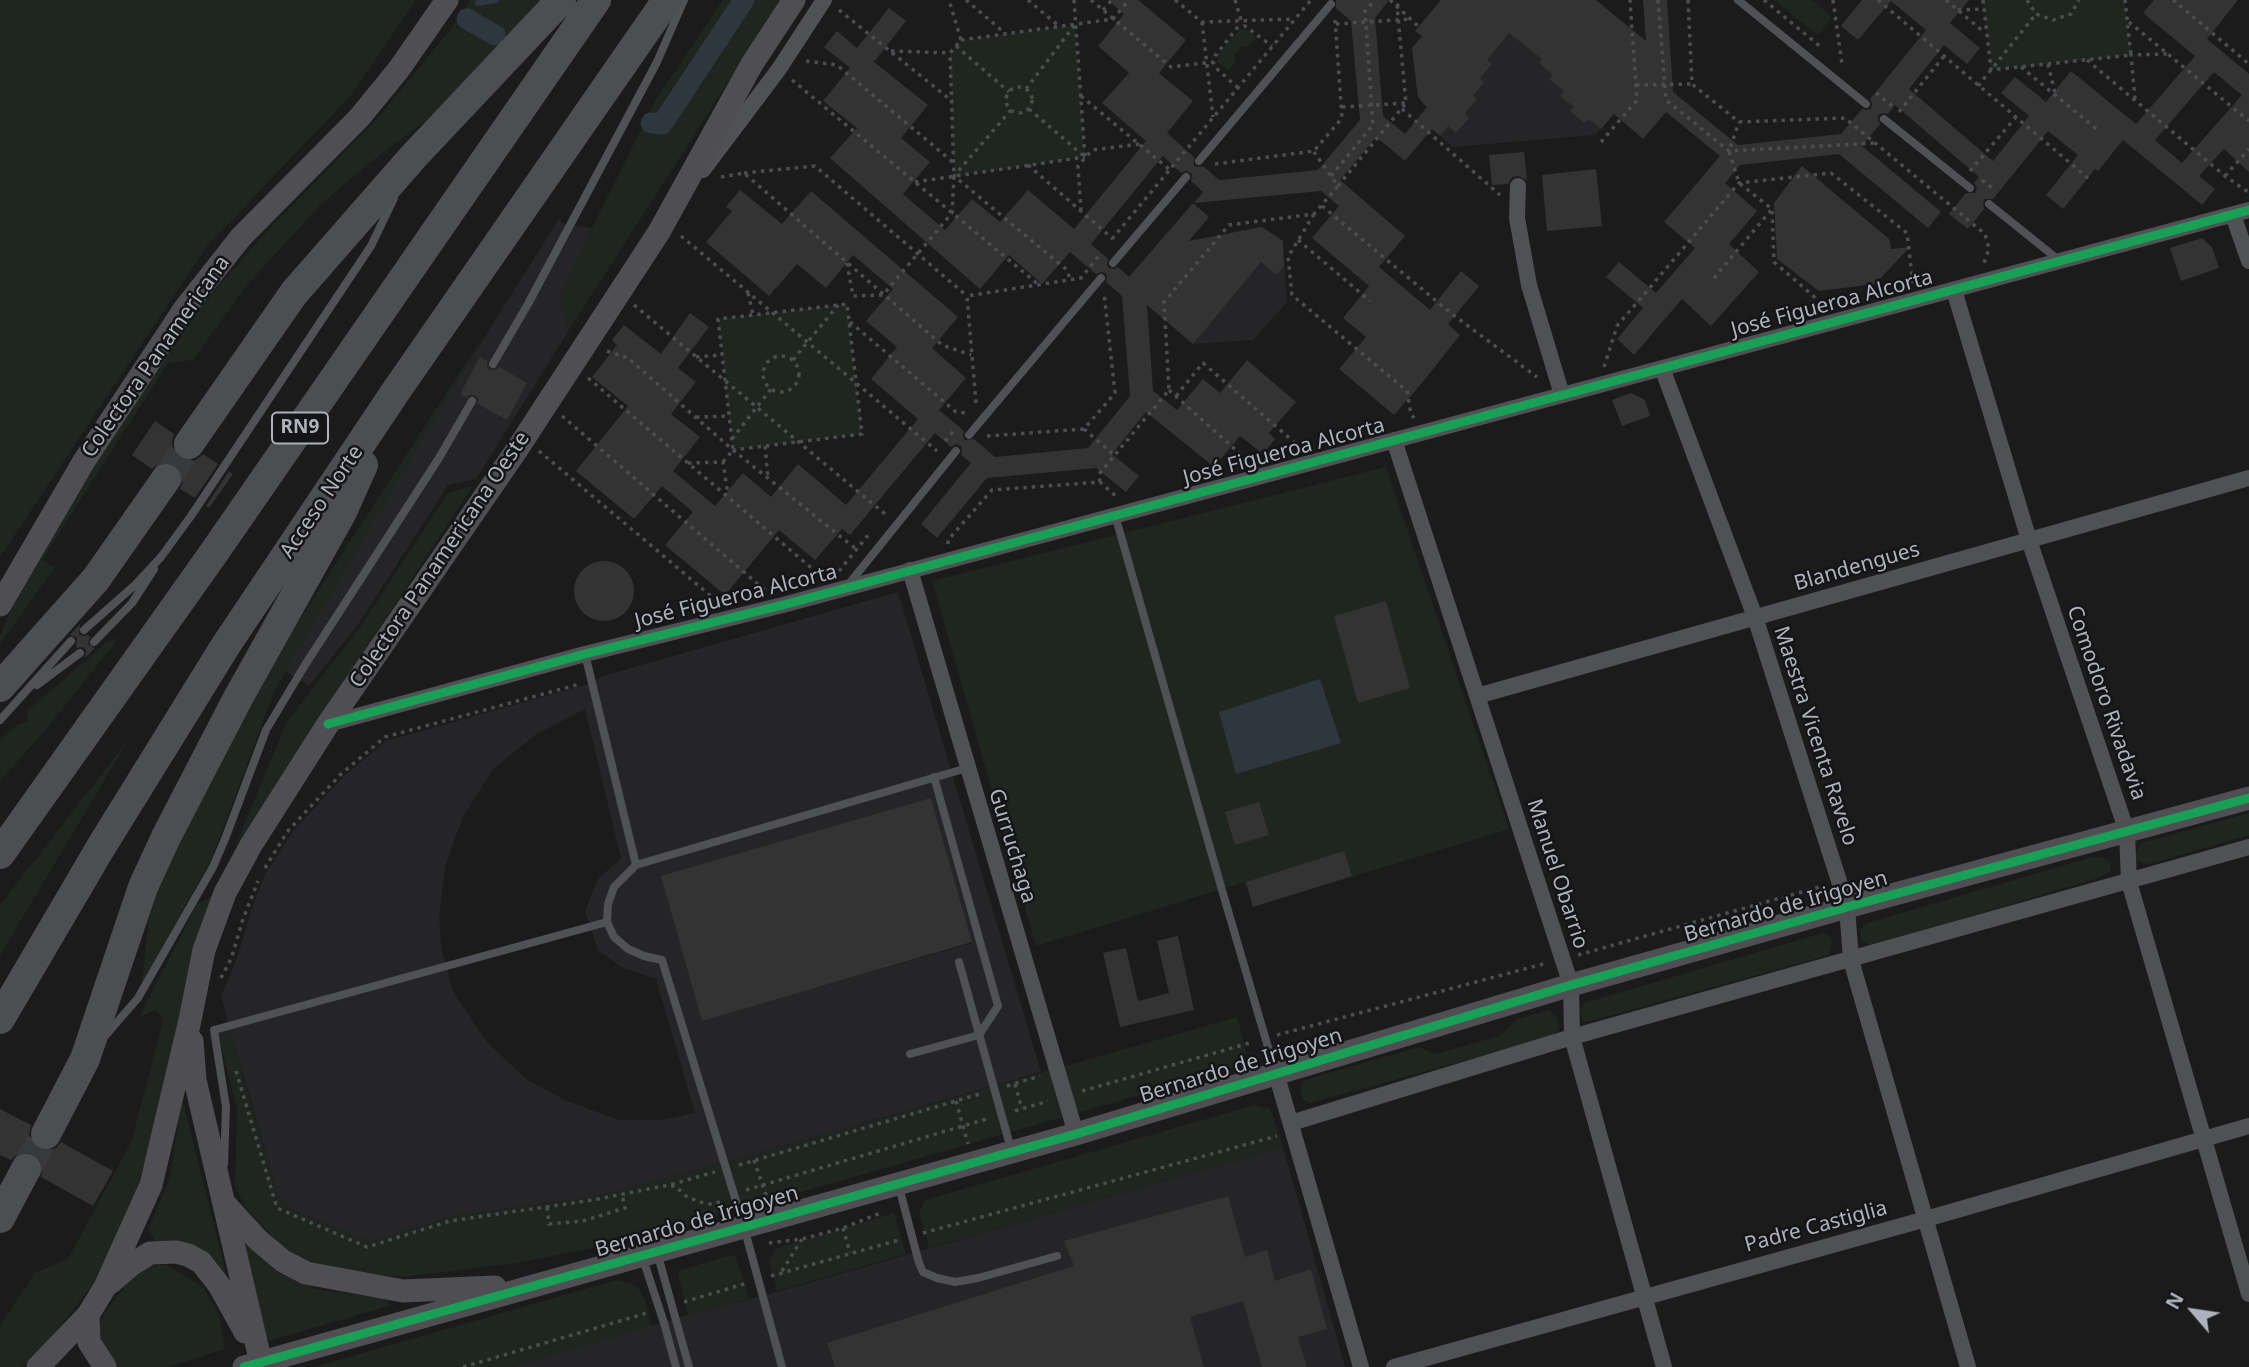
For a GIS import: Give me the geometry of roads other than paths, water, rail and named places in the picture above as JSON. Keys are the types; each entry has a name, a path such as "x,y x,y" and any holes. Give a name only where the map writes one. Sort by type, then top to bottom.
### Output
{"highway":[{"path":"189,444 294,293 413,157 561,0"},
{"name":"RN9","path":"0,854 213,554 596,0"},
{"name":"Acceso Norte","path":"0,1019 226,645 396,391 667,0"},
{"path":"46,1133 85,1059 143,887 166,837 238,698 342,512 396,391"},
{"path":"12,691 96,579 166,479"},
{"path":"0,1217 26,1169"}],"street":[{"name":"Colectora Panamericana","path":"0,606 84,461 185,308 241,237 359,118 399,69 447,0"},
{"name":"Colectora Panamericana Oeste","path":"38,1367 88,1315 105,1287 151,1185 204,950 225,893 251,845 328,724 524,439 668,217 752,64 794,0"},
{"path":"668,217 782,63 831,4"},
{"path":"1518,186 1517,218 1529,285 1562,395"},
{"path":"2241,213 2249,261"},
{"name":"José Figueroa Alcorta","path":"328,724 585,654 783,605 824,589 847,587 2241,213"},
{"name":"Comodoro Rivadavia","path":"1954,290 2029,540 2127,832 2129,882 2249,1294"},
{"name":"Maestra Vicenta Ravelo","path":"1662,368 1755,617 1847,907 1851,960 1968,1367"},
{"name":"Manuel Obarrio","path":"1394,440 1571,985 1573,1037 1664,1367"},
{"name":"Blandengues","path":"1477,696 2249,478"},
{"name":"Gurruchaga","path":"910,570 1076,1134"},
{"name":"Bernardo de Irigoyen","path":"253,1366 1076,1134 1571,985 2249,798"},
{"path":"1292,1127 1573,1037 2249,847"},
{"path":"190,1020 195,1080 223,1202 253,1366"},
{"path":"1276,1073 1361,1367"},
{"name":"Padre Castiglia","path":"1394,1367 2249,1126"},
{"path":"223,1202 258,1240 283,1261 306,1273 403,1291 536,1285"},
{"path":"105,1287 131,1265 150,1254 176,1252 201,1262 219,1285 242,1324 253,1366"},
{"path":"88,1315 89,1342 105,1367"}],"lane":[{"path":"493,364 528,304 657,62 684,0"},
{"path":"1738,0 1866,104"},
{"path":"1199,161 1331,4"},
{"path":"1884,119 1970,188"},
{"path":"94,642 132,603 148,581 161,557 288,373 371,246 413,157"},
{"path":"1113,263 1186,177"},
{"path":"1989,204 2060,261"},
{"path":"969,435 1101,278"},
{"path":"85,1059 138,998 213,867 266,730 439,458 472,401"},
{"path":"847,587 956,451"},
{"path":"1115,515 1276,1073"},
{"path":"84,630 135,585 161,557"},
{"path":"0,720 12,691 71,641"},
{"path":"12,691 80,653"},
{"path":"585,654 636,865"},
{"path":"782,1367 744,1227 662,960 628,949 614,937 607,922 608,904 614,887 636,865 967,768"},
{"path":"910,1054 979,1035 998,1006 934,778"},
{"path":"223,1202 226,1107 214,1030 607,922"},
{"path":"959,962 1012,1152"},
{"path":"898,1184 923,1272 955,1282 1057,1256"},
{"path":"649,1253 672,1306 690,1367"},
{"path":"649,1253 660,1310 676,1367"}],"waterway":[{"path":"478,3 496,0"},
{"path":"651,123 662,124 744,0"},
{"path":"467,19 495,35"}],"tunnel":[{"path":"166,479 189,444"},
{"path":"26,1169 46,1134"}]}
